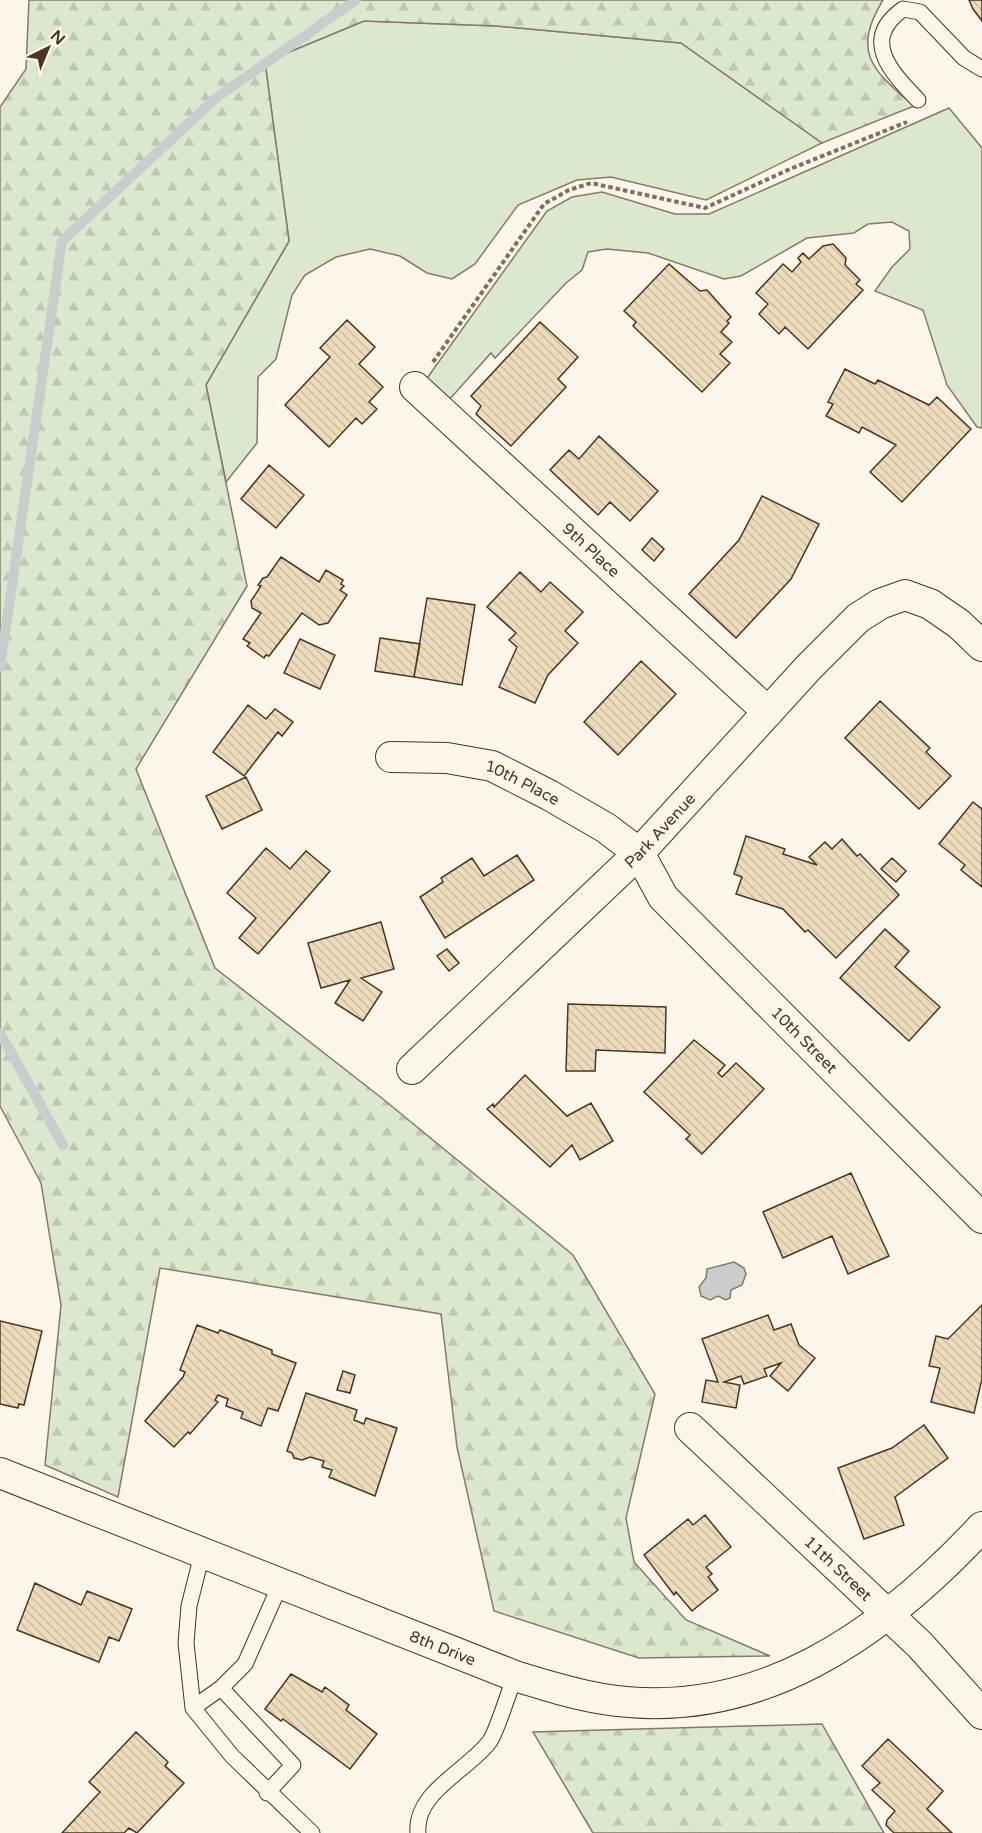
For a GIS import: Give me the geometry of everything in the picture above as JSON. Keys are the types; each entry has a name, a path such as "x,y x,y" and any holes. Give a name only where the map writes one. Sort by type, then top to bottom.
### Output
{"street":[{"name":"9th Place","path":"415,387 768,712"},
{"name":"Park Avenue","path":"412,1069 639,853 858,618 880,604 905,595 930,604 959,624 982,646"},
{"name":"10th Place","path":"391,757 447,758 492,766 589,818 639,853"},
{"name":"10th Street","path":"639,853 663,897 982,1218"},
{"name":"11th Street","path":"690,1428 889,1616 982,1714"},
{"name":"8th Drive","path":"0,1473 280,1586 515,1676 604,1699 642,1703 713,1698 755,1689 791,1673 889,1616 943,1568 982,1527"}],"lane":[{"path":"918,100 892,74 881,52 882,35 889,19 903,9 920,12 964,58 982,69"},
{"path":"202,1554 189,1606 186,1643 193,1708 232,1756 267,1793 312,1833"},
{"path":"193,1708 221,1688 245,1664 280,1586"},
{"path":"418,1833 420,1816 429,1799 491,1740 515,1676"},
{"path":"221,1688 294,1765 267,1793"}],"path":[{"path":"415,387 544,204 569,190 591,183 705,208 790,169 928,113 918,100"}],"green space":[{"path":"29,0 883,0 868,35 868,48 878,72 914,106 822,143 681,43 497,26 364,21 265,62 289,241 206,385 247,586 136,769 215,968 383,1099 573,1255 655,1394 626,1518 634,1562 686,1620 770,1656 639,1658 494,1611 457,1447 441,1314 160,1268 118,1497 45,1465 61,1305 41,1183 0,1106 0,107 26,69"},
{"path":"364,21 497,26 681,43 822,143 706,200 611,177 577,180 518,205 475,264 452,279 427,273 400,256 370,249 336,257 305,275 292,295 276,359 258,377 257,443 226,482 206,385 289,241 265,62"},
{"path":"949,108 982,148 982,428 977,427 947,385 923,310 875,291 892,267 910,249 909,231 892,222 868,224 854,233 807,238 741,276 724,279 648,253 607,249 588,252 582,270 566,283 495,358 491,353 448,401 425,381 547,211 572,197 602,192 675,214 709,214"},
{"path":"822,1724 884,1833 593,1833 533,1732"}],"shaded area":[{"path":"734,1262 744,1268 746,1274 742,1285 731,1290 730,1298 726,1300 718,1296 710,1300 701,1296 699,1287 706,1278 707,1269"}],"building":[{"path":"969,0 982,0 982,21 973,9"},
{"path":"833,244 846,258 845,265 860,280 856,284 863,290 808,349 785,327 779,334 759,314 768,304 756,293 783,264 792,272 801,262 798,258 803,253 809,259 823,246"},
{"path":"669,264 700,291 707,290 731,317 721,332 732,342 720,354 730,363 702,392 633,326 636,322 624,311"},
{"path":"347,320 375,347 359,364 383,387 369,402 377,409 362,424 356,418 329,447 285,405 330,357 320,348"},
{"path":"540,322 578,357 558,379 566,387 511,446 476,414 481,406 471,396"},
{"path":"845,369 875,384 878,380 929,405 937,397 971,429 902,502 870,472 896,445 862,427 859,433 826,416 833,404 828,402"},
{"path":"599,436 658,491 630,521 610,502 598,515 550,470 569,450 579,459"},
{"path":"269,465 304,495 276,528 241,499"},
{"path":"762,496 819,524 791,579 736,638 689,594 739,540"},
{"path":"652,538 664,549 654,561 642,550"},
{"path":"281,557 319,582 326,570 343,580 341,584 344,586 340,590 347,595 328,623 319,625 302,613 269,656 266,655 264,658 247,646 250,643 243,639 261,613 252,608 251,601 261,586 258,585 263,578 267,577"},
{"path":"520,572 541,592 550,582 583,612 565,631 578,643 548,675 535,703 499,687 517,647 509,640 516,633 487,607"},
{"path":"427,598 475,605 462,685 414,677"},
{"path":"380,638 420,644 414,677 375,671"},
{"path":"300,639 335,655 320,689 284,673"},
{"path":"641,661 676,694 618,755 584,722"},
{"path":"880,701 930,748 926,752 951,776 919,809 845,738"},
{"path":"248,705 266,719 275,709 293,722 282,736 278,732 244,776 213,752"},
{"path":"246,777 262,810 222,829 206,796"},
{"path":"973,802 982,809 982,887 961,870 965,865 939,844"},
{"path":"746,836 785,849 783,854 817,865 809,857 825,842 832,849 842,839 857,856 860,854 899,895 836,958 808,930 805,932 783,909 736,894 742,877 734,874"},
{"path":"266,848 290,869 306,851 330,871 258,954 239,938 256,918 227,893"},
{"path":"517,855 534,880 445,938 420,897 443,882 441,878 472,858 484,876"},
{"path":"892,858 906,871 896,882 881,869"},
{"path":"381,922 394,969 361,978 382,992 363,1021 335,1003 350,980 321,988 308,943"},
{"path":"885,929 909,951 895,967 940,1007 909,1041 840,978"},
{"path":"447,949 459,963 449,971 437,956"},
{"path":"568,1004 666,1007 665,1053 596,1050 595,1071 566,1071"},
{"path":"694,1040 725,1065 718,1073 722,1077 736,1063 764,1089 702,1154 686,1139 690,1135 644,1092"},
{"path":"525,1075 567,1116 591,1103 613,1141 580,1160 572,1145 550,1167 487,1109 493,1104 494,1107"},
{"path":"851,1173 889,1256 848,1274 832,1236 783,1258 763,1212"},
{"path":"982,1305 982,1379 974,1413 931,1402 940,1368 929,1366 936,1336 948,1339"},
{"path":"768,1315 774,1330 791,1324 799,1345 815,1358 788,1391 770,1376 781,1363 764,1369 767,1376 744,1384 741,1376 724,1382 740,1385 736,1408 702,1402 706,1380 718,1382 702,1339"},
{"path":"0,1321 42,1331 24,1405 19,1404 18,1408 0,1404"},
{"path":"197,1325 218,1333 220,1330 272,1350 272,1354 296,1363 278,1411 268,1408 261,1426 241,1418 243,1412 226,1406 228,1399 218,1395 215,1400 218,1402 190,1434 188,1432 174,1447 145,1421 183,1377 185,1372 180,1370"},
{"path":"343,1371 355,1375 350,1393 337,1390"},
{"path":"306,1393 357,1410 354,1420 364,1424 366,1418 397,1428 375,1496 329,1477 332,1470 322,1467 324,1461 310,1457 302,1460 294,1458 292,1453 287,1451"},
{"path":"924,1425 948,1458 895,1497 904,1525 864,1539 838,1468 892,1448"},
{"path":"705,1515 731,1547 706,1567 712,1574 708,1577 718,1590 692,1611 676,1592 674,1595 644,1555 688,1519 693,1525"},
{"path":"35,1583 81,1605 87,1591 132,1609 119,1641 109,1637 99,1662 17,1630"},
{"path":"291,1674 322,1692 325,1687 349,1705 346,1710 377,1734 350,1769 283,1719 281,1721 265,1709"},
{"path":"136,1732 168,1762 165,1766 184,1783 137,1833 129,1828 124,1833 62,1833 100,1792 89,1782"},
{"path":"888,1739 943,1791 927,1809 952,1833 894,1833 886,1825 887,1820 895,1811 872,1790 880,1783 862,1766"}],"waterway":[{"path":"0,668 62,241 216,98 356,0"},
{"path":"0,1033 63,1145"}]}
